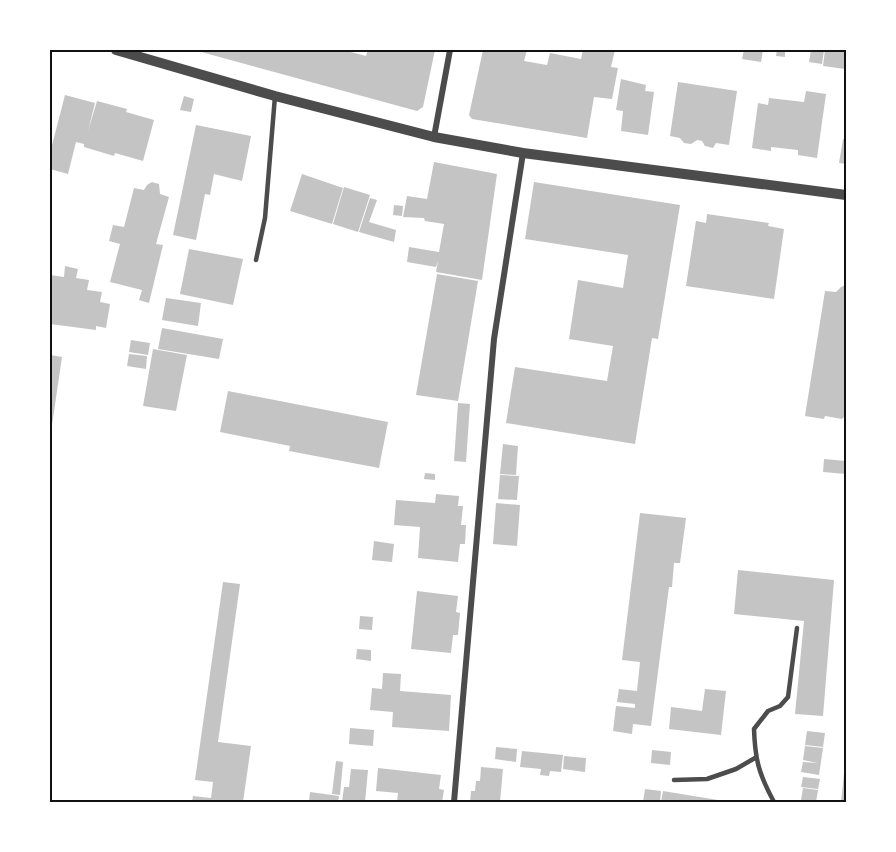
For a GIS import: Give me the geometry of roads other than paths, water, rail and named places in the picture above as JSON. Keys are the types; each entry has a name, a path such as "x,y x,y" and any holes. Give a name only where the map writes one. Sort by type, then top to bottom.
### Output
{"street":[{"path":"116,50 275,96 434,137 523,153 846,195"},
{"path":"434,137 450,50"},
{"path":"454,802 494,339 523,153"}],"lane":[{"path":"256,260 265,218 275,96"},
{"path":"774,802 764,784 755,758 754,729 768,711 780,706 788,697 797,628"},
{"path":"674,780 707,779 736,769 755,758"}]}
